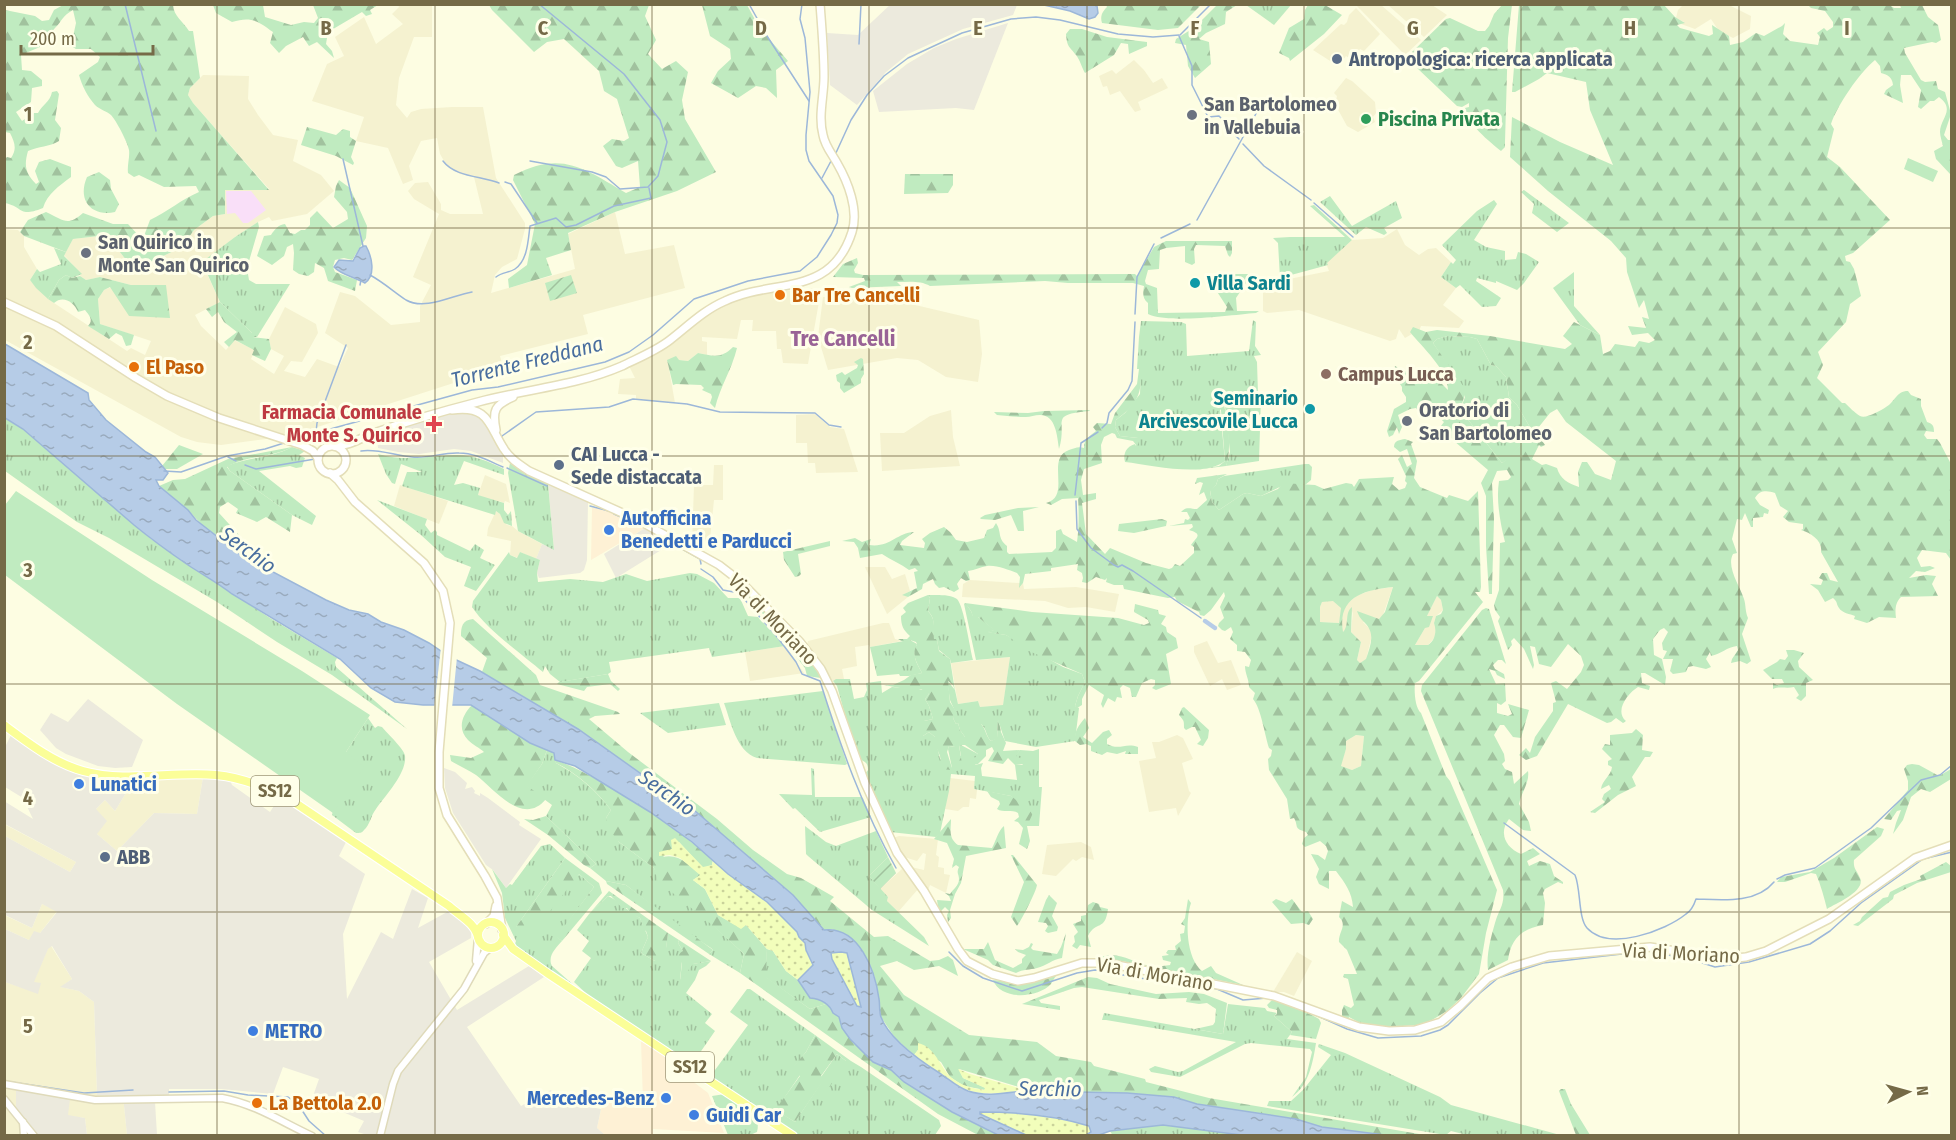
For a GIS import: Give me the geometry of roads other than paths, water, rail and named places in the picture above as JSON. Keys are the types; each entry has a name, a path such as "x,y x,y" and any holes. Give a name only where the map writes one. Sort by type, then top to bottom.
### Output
{"main road":[{"path":"302,446 344,446 372,434 485,400 579,381 621,366 663,345 703,314 728,299 803,283 826,271 846,248 854,223 850,192 825,142 821,124 824,76 820,4"},
{"path":"4,302 56,326 167,396 228,421 313,451 321,468 330,473 355,502 423,562 443,591 450,616 439,759 439,788 447,815 495,894 503,933 501,942 493,947"},
{"path":"491,419 501,402 531,390"},
{"path":"485,400 484,412 491,419"},
{"path":"452,410 467,408 491,419"},
{"name":"Via di Moriano","path":"491,419 507,453 516,463 638,520 719,565 741,582 800,642 821,669 832,691 858,767 897,853 924,891 958,950 967,961 1004,979 1024,980 1082,963 1107,963 1274,996 1359,1028 1389,1031 1415,1030 1441,1022 1480,984 1493,975 1549,956 1650,947 1727,959 1746,957 1766,951 1829,919 1915,858 1952,845"},
{"path":"345,489 342,468 350,447 358,440"},
{"path":"335,446 343,452 345,458"},
{"path":"318,458 326,447"},
{"path":"330,473 342,468"},
{"name":"SS12","path":"4,725 44,753 70,767 100,775 120,777 216,775 238,778 260,785 294,802 473,922 495,924 518,953"},
{"path":"478,937 480,929 496,913 495,894"},
{"name":"SS12","path":"453,909 471,924 483,945 508,948 518,953 793,1136"}],"street":[{"path":"472,972 478,949 478,937"},
{"path":"380,1136 398,1071 464,989 484,953 493,947"},
{"path":"4,1084 95,1100 222,1098 264,1111 312,1136"},
{"path":"4,1099 34,1136"},
{"path":"23,1121 24,1136"}],"water":[{"path":"1044,5 1095,5 1098,13 1089,19 1070,11"},
{"path":"364,246 368,250 372,266 371,275 365,283 334,267 339,260 353,261 360,248"},
{"name":"Serchio","path":"5,344 88,393 89,400 106,420 155,457 168,473 163,480 156,480 159,486 188,510 196,520 241,555 326,600 349,610 368,614 381,622 404,630 450,657 480,671 578,729 687,804 793,895 824,930 847,935 856,942 874,975 880,1015 891,1034 898,1042 960,1088 975,1093 989,1094 1023,1091 1025,1087 1028,1091 1127,1093 1174,1097 1197,1104 1296,1119 1322,1127 1385,1135 1249,1136 1163,1125 1086,1135 1091,1132 1089,1126 1062,1119 980,1112 1026,1135 998,1135 952,1112 904,1082 891,1070 873,1062 850,1039 842,1028 839,1017 827,1004 810,998 798,980 813,965 805,943 797,932 767,902 728,874 692,842 650,812 575,766 555,760 554,753 530,743 471,705 423,705 395,702 371,688 340,659 232,594 160,545 23,429 5,418","holes":["831,953 847,953 861,1007 857,1006 832,959"]}],"waterway":[{"path":"125,4 156,131"},
{"path":"530,161 592,172 606,177 620,189 648,187 658,176 667,142 660,120 624,74 539,4"},
{"path":"749,4 809,101"},
{"name":"Torrente Freddana","path":"294,439 472,390 498,387 605,362 629,352 653,335 694,299 748,281 800,271 817,257 831,235 838,215 833,196 809,161 806,150 810,92 805,38 800,19 802,4"},
{"path":"859,44 861,4"},
{"path":"1180,35 1211,4"},
{"path":"835,155 851,120 867,95 884,76 908,58 962,33 1011,19 1036,17 1060,20 1118,34 1153,37 1179,35"},
{"path":"1179,36 1192,66 1192,85 1208,117 1219,116 1221,118"},
{"path":"1197,220 1263,101"},
{"path":"1224,124 1239,139"},
{"path":"1243,144 1264,166 1311,200"},
{"path":"343,159 363,246"},
{"path":"443,161 461,173 499,183"},
{"path":"822,178 831,161"},
{"path":"505,182 511,184 537,223"},
{"path":"496,277 515,269 523,260 530,226 556,218 566,227 576,225 614,206 651,198 649,188"},
{"path":"1314,203 1353,237"},
{"path":"1161,238 1190,224"},
{"path":"1135,314 1137,277 1154,244"},
{"path":"370,275 414,303 430,303 472,292"},
{"path":"360,285 361,280"},
{"path":"1102,428 1107,423 1109,413 1128,390 1132,381 1135,322"},
{"path":"316,432 317,423 346,345"},
{"path":"502,439 502,436 536,412 609,407 633,399 687,404 720,412 815,413 829,425 841,427"},
{"path":"1075,495 1081,443 1098,432"},
{"name":"Torrente Freddana","path":"164,471 181,472 227,456 284,443"},
{"path":"361,451 418,457 465,453 503,467"},
{"name":"Torrente Freddana","path":"228,457 236,461"},
{"path":"245,465 256,469 315,459"},
{"path":"507,468 547,486"},
{"path":"1076,501 1077,529 1091,548 1114,565 1118,567 1122,565 1133,571 1201,618"},
{"path":"590,506 609,511"},
{"path":"614,514 644,527"},
{"path":"677,546 700,559 701,564"},
{"path":"701,569 713,577 723,590 739,593 778,638 802,674 820,681 853,777 896,868"},
{"path":"1205,621 1215,628"},
{"path":"1777,879 1815,868 1871,828 1921,780 1940,775 1952,765"},
{"path":"1504,823 1575,875 1584,923 1597,935 1609,938 1622,939 1665,927 1688,913 1696,899 1727,900 1748,897 1767,889 1774,882"},
{"path":"1311,1013 1347,1029 1378,1038 1421,1036 1448,1025 1498,978 1543,963 1648,951 1715,967 1749,962 1810,944 1830,931 1861,903 1923,859 1952,852"},
{"path":"949,952 963,966 983,978 1022,991 1077,973 1095,970 1168,983 1190,983 1217,989 1243,1000 1267,998"},
{"path":"11,1082 84,1093 133,1090"},
{"path":"169,1092 224,1091 288,1097 298,1104 309,1121 326,1136"}],"place":[{"name":"Antropologica: ricerca applicata","path":"1337,59"},
{"name":"San Bartolomeo in Vallebuia","path":"1192,115"},
{"name":"Piscina Privata","path":"1366,119"},
{"name":"San Quirico in Monte San Quirico","path":"86,253"},
{"name":"Villa Sardi","path":"1195,283"},
{"name":"Bar Tre Cancelli","path":"780,295"},
{"name":"El Paso","path":"134,367"},
{"name":"Campus Lucca","path":"1326,374"},
{"name":"Seminario Arcivescovile Lucca","path":"1310,409"},
{"name":"Oratorio di San Bartolomeo","path":"1407,421"},
{"name":"Farmacia Comunale Monte S. Quirico","path":"434,424"},
{"name":"CAI Lucca - Sede distaccata","path":"559,465"},
{"name":"Autofficina Benedetti e Parducci","path":"609,530"},
{"name":"Lunatici","path":"79,784"},
{"name":"ABB","path":"105,857"},
{"name":"METRO","path":"253,1031"},
{"name":"Mercedes-Benz","path":"666,1098"},
{"name":"La Bettola 2.0","path":"257,1103"},
{"name":"Guidi Car","path":"694,1115"}],"district":[{"name":"Tre Cancelli","path":"843,338"}]}
